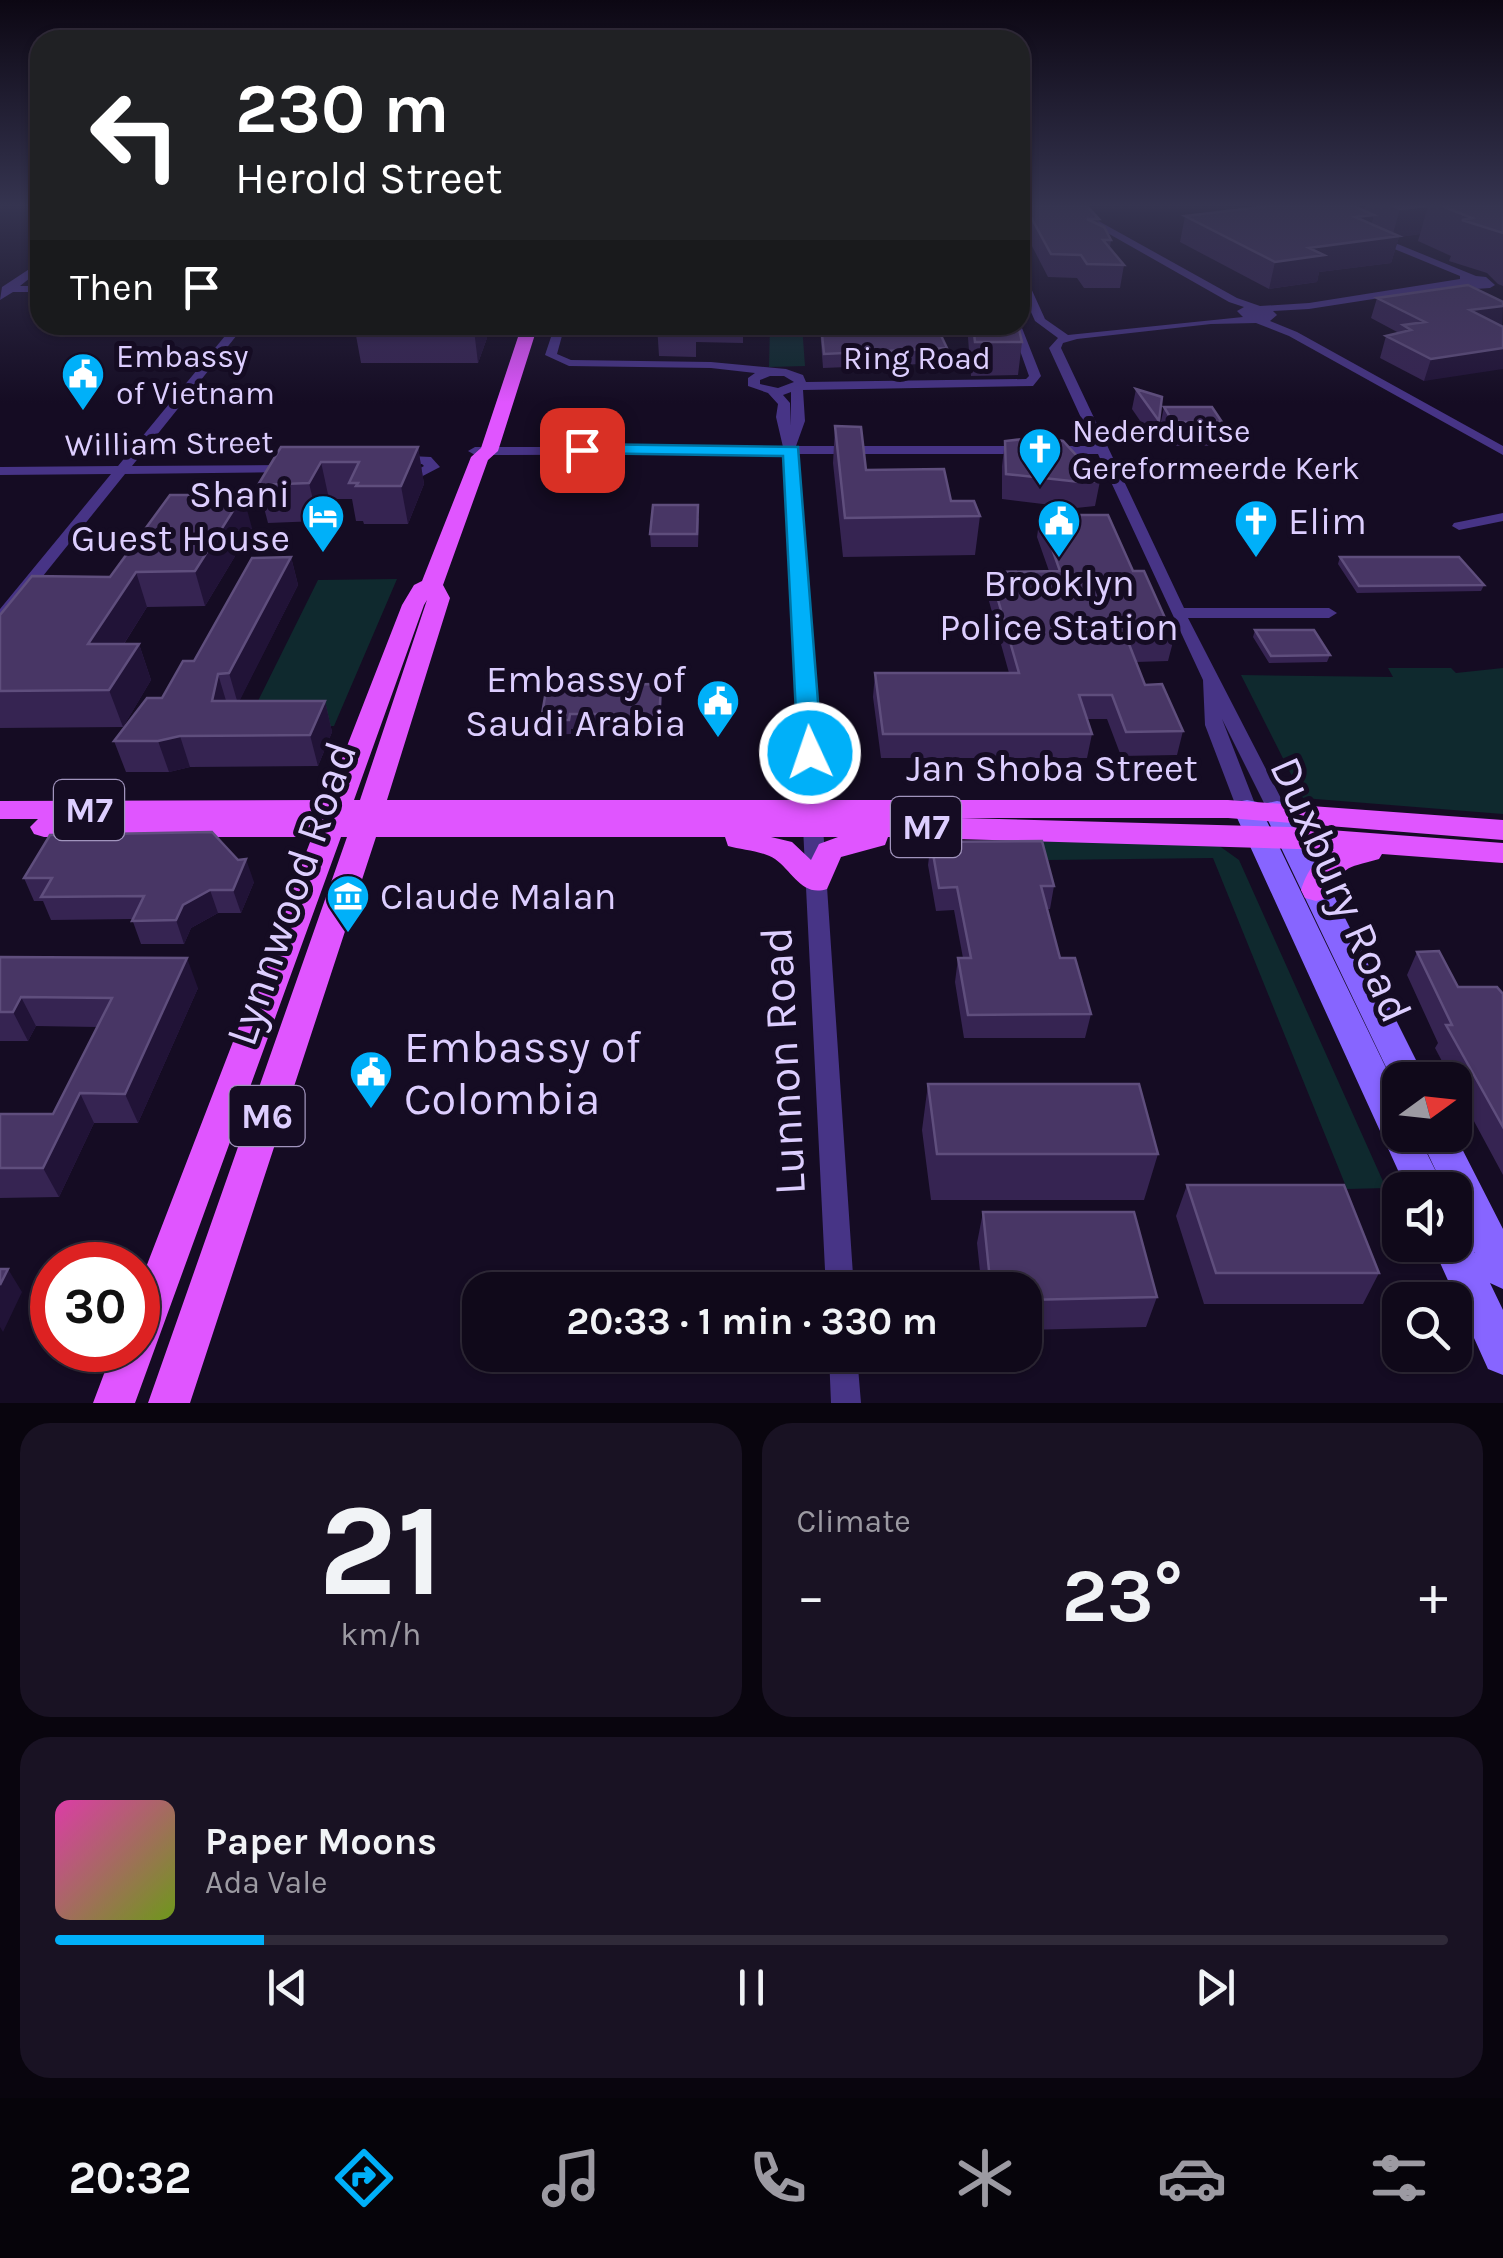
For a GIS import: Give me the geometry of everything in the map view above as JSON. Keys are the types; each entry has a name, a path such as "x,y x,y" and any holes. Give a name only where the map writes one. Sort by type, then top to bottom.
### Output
{"main road":[{"name":"Lynnwood Road","path":"481,453 516,335"},
{"name":"Lynnwood Road","path":"160,1281 413,605 422,590 432,584 526,335"},
{"name":"Lynnwood Road","path":"169,1403 438,606 438,591 432,584"},
{"name":"Jan Shoba Street","path":"0,810 332,819"},
{"name":"Jan Shoba Street","path":"0,827 718,810 929,828 1268,823 1503,853"},
{"name":"Jan Shoba Street","path":"369,818 674,828 813,817 1503,830"},
{"name":"Duxbury Road","path":"1268,823 1316,890 1401,1062"},
{"name":"Duxbury Road","path":"1268,823 1418,1172"},
{"path":"674,828 773,845 816,882 829,851 835,848 929,828"},
{"path":"1316,890 1322,870 1340,857 1434,846"},
{"path":"1444,1152 1503,1270"},
{"path":"1459,1262 1503,1354"},
{"path":"114,1403 126,1372"}],"street":[{"path":"1183,271 1503,451"},
{"path":"1450,271 1484,284"},
{"path":"3,291 30,272"},
{"path":"1066,338 1484,284"},
{"path":"3,291 30,290"},
{"name":"Ring Road","path":"1030,299 1044,325 1066,338"},
{"name":"Ring Road","path":"1030,312 1034,309"},
{"path":"0,619 232,335"},
{"path":"557,335 551,355 570,363 738,368 797,376 798,387"},
{"name":"Ring Road","path":"773,392 838,385 1029,383 1035,376 1022,335"},
{"name":"Duxbury Road","path":"1066,338 1056,344 1056,353 1210,678 1268,823"},
{"path":"738,368 756,388 773,392"},
{"path":"752,380 773,372"},
{"path":"838,385 852,374 884,376"},
{"name":"Lunnon Road","path":"791,446 799,421 798,387"},
{"name":"Lunnon Road","path":"773,392 784,403 782,417 791,446 839,1272"},
{"path":"481,453 791,446 1102,450"},
{"path":"379,468 399,468"},
{"name":"William Street","path":"0,471 300,469"},
{"path":"1459,526 1503,517"},
{"path":"1178,612 1330,613"},
{"name":"Duxbury Road","path":"1210,678 1214,724 1268,823"},
{"path":"844,1372 846,1403"}],"green space":[{"path":"770,335 803,335 805,366 769,367"},
{"path":"397,579 334,726 245,727 318,580"},
{"path":"1388,668 1451,668 1456,673 1503,668 1503,814 1303,798 1241,675 1393,677"},
{"path":"1040,836 1218,845 1239,860 1382,1179 1382,1188 1347,1189 1213,858 1048,860 1040,846"}],"building":[{"path":"1468,285 1503,302 1503,306 1470,310 1503,327 1503,348 1431,359 1386,336 1411,330 1403,325 1425,322 1377,298"},
{"path":"822,335 941,335 947,348 824,354"},
{"path":"974,335 1020,335 1022,342 975,342"},
{"path":"1136,389 1162,397 1159,421"},
{"path":"1164,407 1212,407 1222,422 1173,422"},
{"path":"835,426 861,427 866,470 944,469 951,501 974,501 980,516 845,518"},
{"path":"1026,434 1063,441 1100,481 1006,474 1005,441 1024,439"},
{"path":"281,447 418,447 401,486 349,483 359,462 321,462 309,483 258,485"},
{"path":"170,495 243,495 195,571 136,572 88,644 139,644 109,690 0,691 0,615 32,576 110,577"},
{"path":"653,505 698,505 697,534 650,534"},
{"path":"1040,515 1108,515 1133,571 1144,571 1174,638 1127,639 1145,685 1162,684 1183,731 1126,732 1112,695 1079,695 1092,734 883,734 875,673 1019,673 990,572 1060,571"},
{"path":"291,557 229,673 218,674 212,701 325,701 310,735 114,741 147,698 162,698 183,661 194,661 252,558"},
{"path":"1340,557 1459,557 1484,585 1359,586"},
{"path":"1255,630 1314,630 1330,655 1271,656"},
{"path":"661,684 659,722 623,722 623,714 570,714 569,720 541,720 547,685"},
{"path":"212,832 238,860 246,859 233,890 210,890 183,905 176,920 132,921 144,896 41,897 52,878 24,878 50,835"},
{"path":"1042,841 1054,886 1041,886 1060,958 1075,958 1091,1014 968,1015 958,958 971,958 957,887 939,888 931,842"},
{"path":"1439,951 1458,987 1497,987 1503,994 1503,1127 1472,1072 1472,1062 1467,1062 1446,1025 1452,1025 1417,952"},
{"path":"0,957 187,958 125,1094 80,1093 43,1168 0,1168 0,1114 53,1114 112,998 21,997 13,1012 0,1012"},
{"path":"928,1084 1139,1084 1158,1154 937,1154"},
{"path":"1187,1185 1344,1185 1379,1273 1216,1273"},
{"path":"983,1212 1134,1212 1157,1297 1042,1300 1042,1272 989,1272"},
{"path":"0,1269 8,1269 0,1285"}],"place":[{"name":"Embassy of Vietnam","path":"83,412"},
{"name":"Nederduitse Gereformeerde Kerk","path":"1040,487"},
{"name":"Shani Guest House","path":"323,554"},
{"name":"Brooklyn Police Station","path":"1059,559"},
{"name":"Elim","path":"1256,559"},
{"name":"Embassy of Saudi Arabia","path":"718,739"},
{"name":"Claude Malan","path":"348,934"},
{"name":"Embassy of Colombia","path":"371,1110"}],"route":[{"path":"582,450 792,450 810,753"}]}
